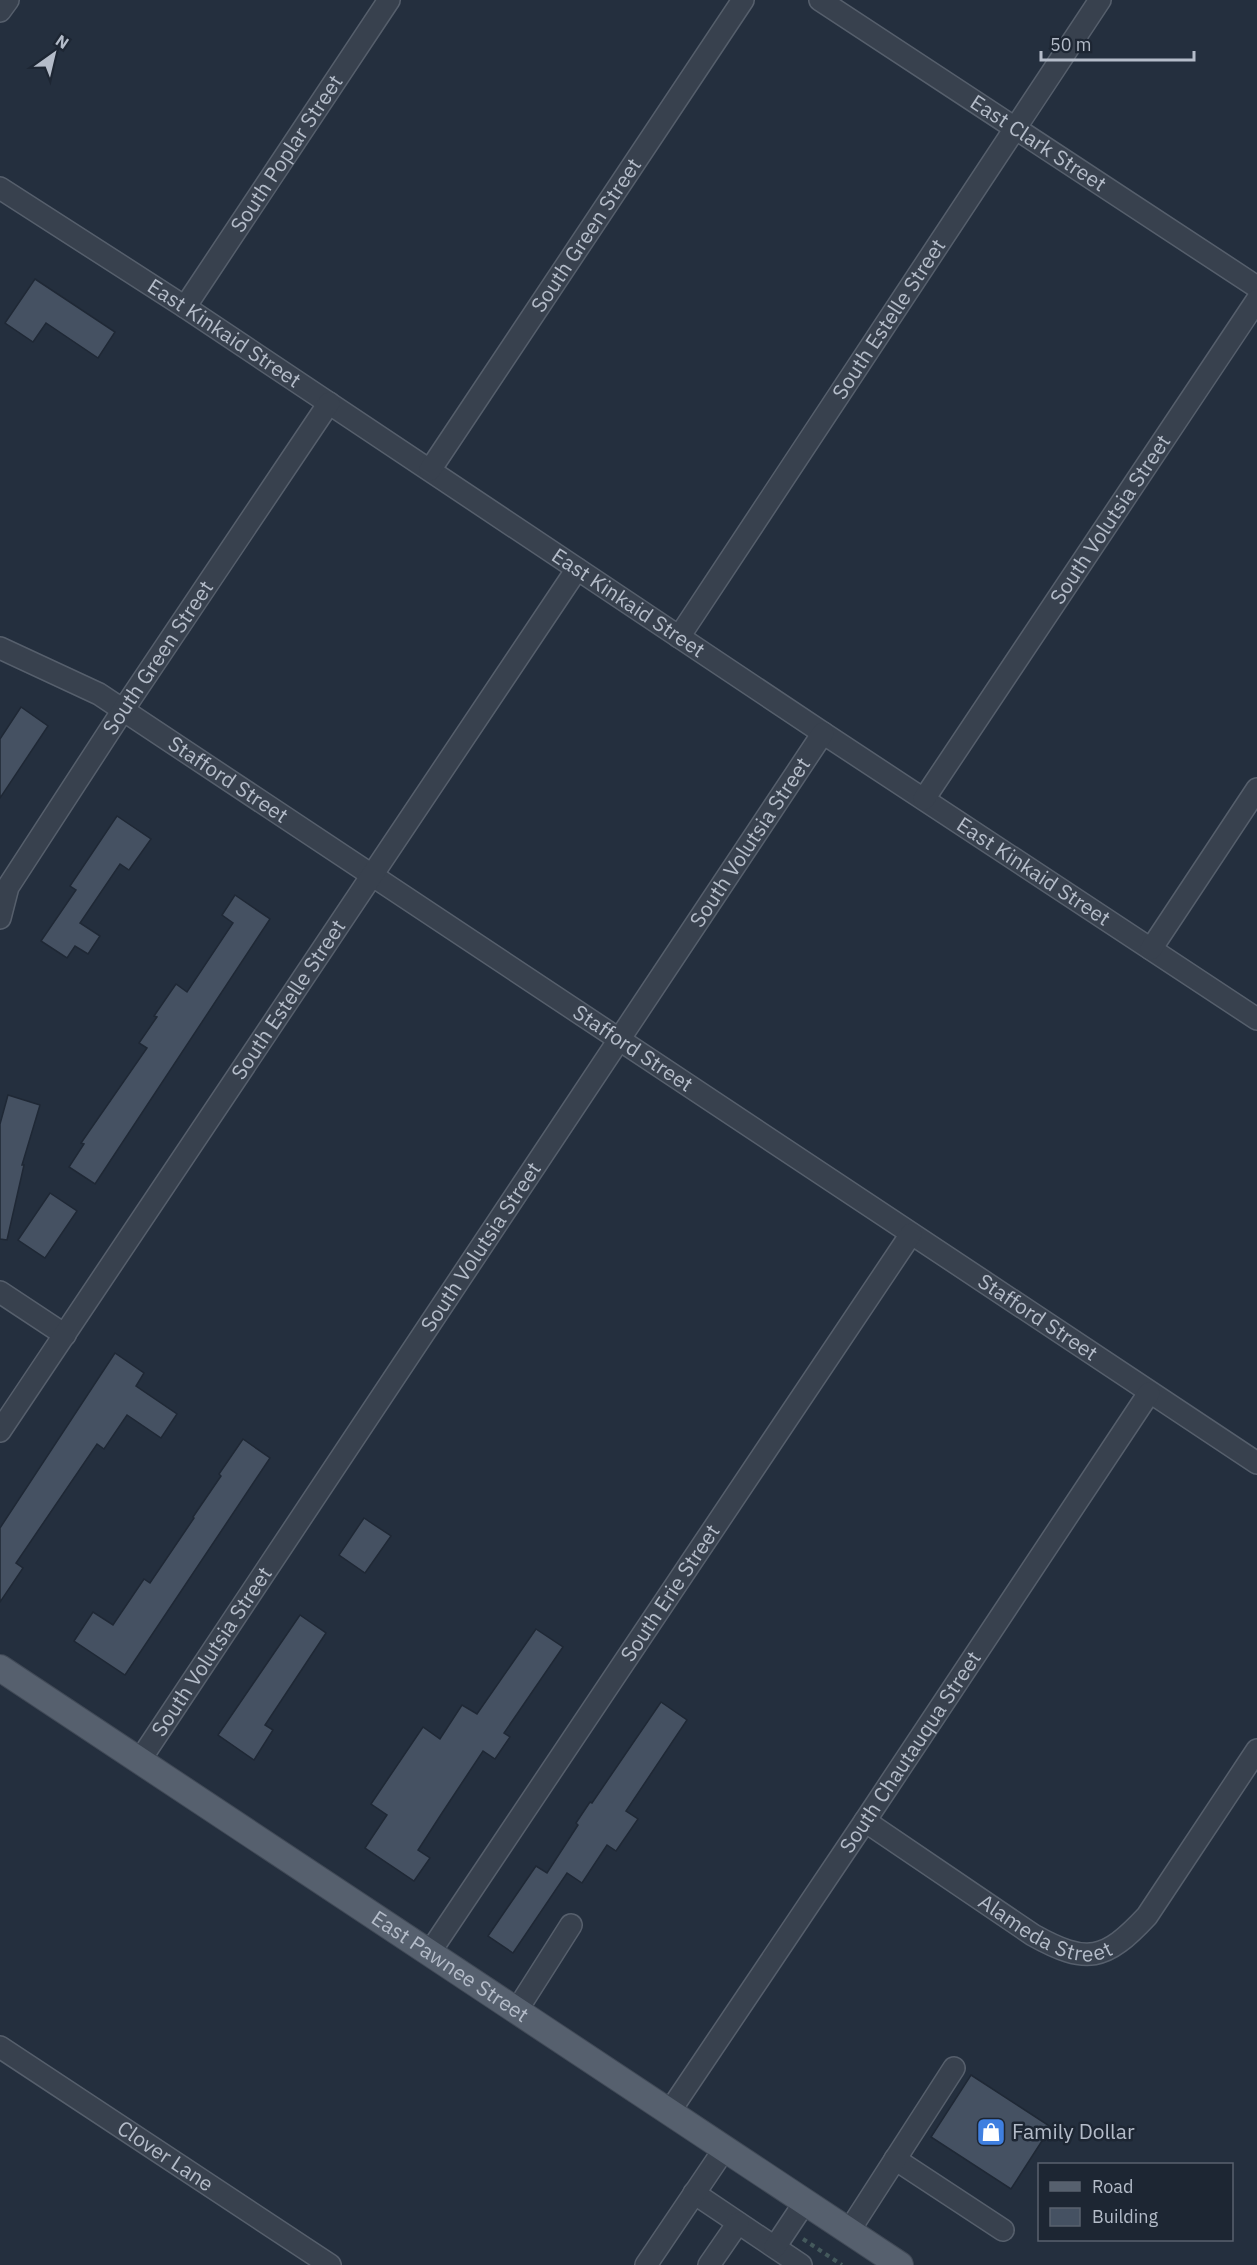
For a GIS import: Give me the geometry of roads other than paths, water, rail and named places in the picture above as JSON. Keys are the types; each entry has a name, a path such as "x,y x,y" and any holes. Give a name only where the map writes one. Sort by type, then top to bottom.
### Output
{"main road":[{"name":"East Pawnee Street","path":"0,1668 849,2231 883,2260"}],"street":[{"path":"0,11 8,0"},
{"name":"South Poplar Street","path":"185,307 389,0"},
{"name":"South Green Street","path":"430,471 743,0"},
{"name":"East Clark Street","path":"820,0 1257,287"},
{"name":"South Estelle Street","path":"679,637 1100,0"},
{"name":"East Kinkaid Street","path":"0,188 185,307 823,733 1257,1019"},
{"name":"South Volutsia Street","path":"924,799 1257,300"},
{"name":"South Green Street","path":"0,918 8,887 123,710 329,404"},
{"name":"South Estelle Street","path":"0,1431 577,569"},
{"name":"Stafford Street","path":"0,648 99,694 1257,1463"},
{"name":"South Volutsia Street","path":"140,1760 823,733"},
{"path":"1151,949 1257,789"},
{"name":"South Erie Street","path":"430,1952 911,1234"},
{"path":"0,1292 65,1335"},
{"name":"South Chautauqua Street","path":"670,2111 1149,1392"},
{"name":"Alameda Street","path":"865,1821 1033,1935 1061,1950 1090,1955 1110,1949 1129,1936 1147,1916 1257,1750"},
{"path":"517,2010 571,1925"},
{"name":"Clover Lane","path":"0,2047 330,2265"},
{"path":"849,2231 954,2068"},
{"path":"646,2265 725,2148"},
{"path":"895,2159 1003,2230"},
{"path":"694,2193 801,2265"},
{"path":"775,2247 805,2202"},
{"path":"709,2265 738,2223"}],"place":[{"name":"Family Dollar","path":"991,2132"}]}
